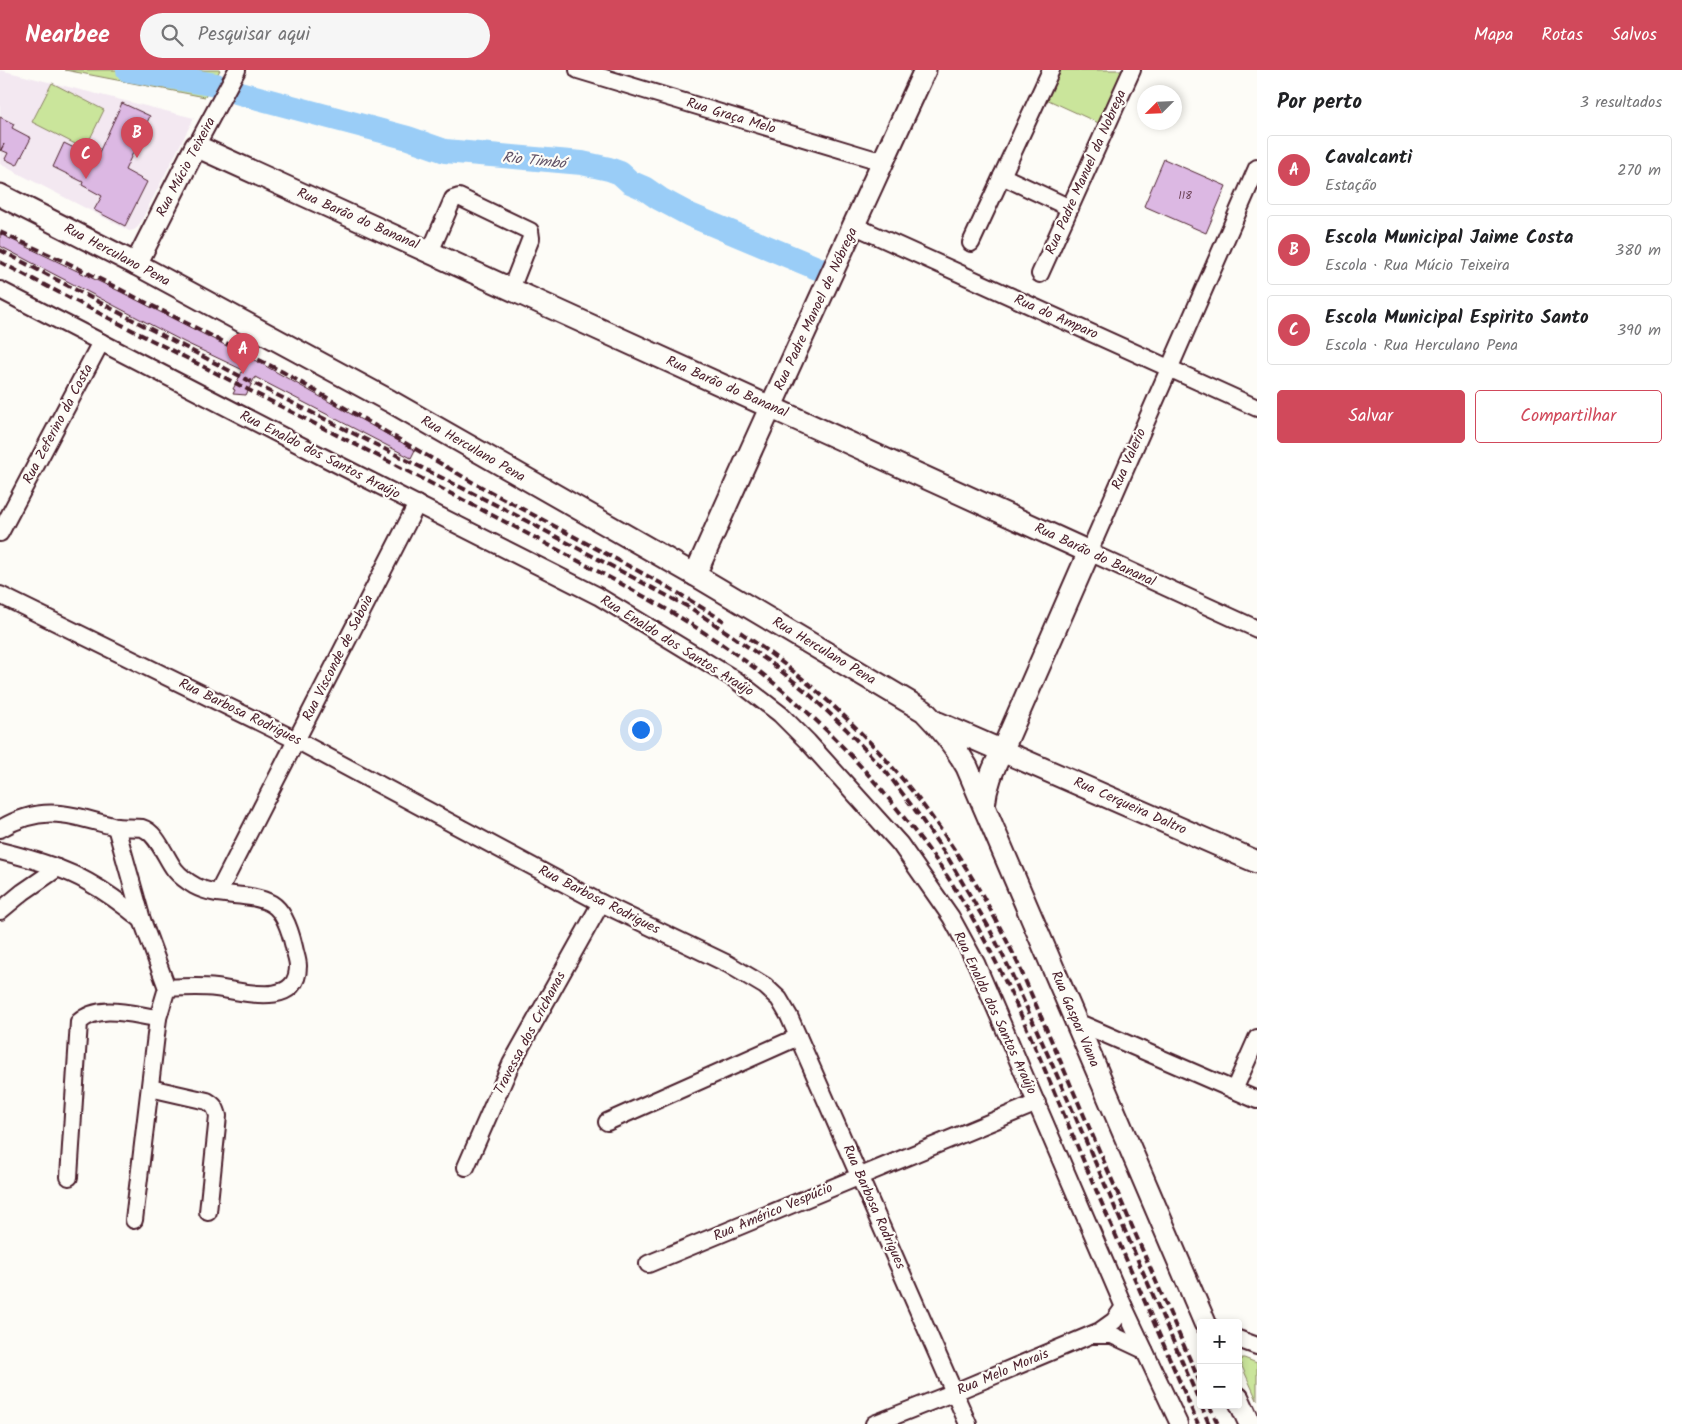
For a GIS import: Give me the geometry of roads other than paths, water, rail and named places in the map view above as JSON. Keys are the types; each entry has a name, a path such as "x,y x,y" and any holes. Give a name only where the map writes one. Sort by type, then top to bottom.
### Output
{"main road":[{"name":"Rua Padre Manoel de Nóbrega","path":"695,575 925,70"},
{"name":"Rua Barão do Bananal","path":"196,146 1089,552"},
{"name":"Rua Múcio Teixeira","path":"136,264 196,146"},
{"name":"Rua Herculano Pena","path":"0,194 136,264 390,401 695,575 911,702 935,722"},
{"name":"Rua Valerio","path":"1002,751 1089,552"},
{"name":"Rua Cerqueira Daltro","path":"935,722 1257,862"},
{"name":"Rua Gaspar Viana","path":"935,722 965,763 1203,1319"},
{"path":"984,806 987,784 1002,751"},
{"path":"1242,1407 1250,1424"}],"street":[{"name":"Rua Múcio Teixeira","path":"196,146 237,70"},
{"name":"Rua Graça Melo","path":"578,70 883,162"},
{"path":"971,243 1051,70"},
{"name":"Rua Padre Manuel da Nobrega","path":"1040,274 1132,70"},
{"name":"Rua Valerio","path":"1089,552 1257,168"},
{"path":"1002,176 1070,208"},
{"path":"430,252 452,199 459,197 530,231 532,238 511,289"},
{"name":"Rua do Amparo","path":"855,226 1257,408"},
{"name":"Rua Enaldo dos Santos Araújo","path":"0,290 598,596 736,680 780,714 808,742 900,844 951,917 976,963 1124,1307 1178,1424"},
{"name":"Rua Zeferino da Costa","path":"0,532 101,342"},
{"name":"Rua Visconde de Saboia","path":"218,893 417,504"},
{"name":"Rua Barão do Bananal","path":"1089,552 1257,629"},
{"name":"Rua Barbosa Rodrigues","path":"0,594 296,740 601,902 728,964 765,986 779,999 789,1016 968,1424"},
{"path":"0,829 30,815 51,813 60,813 116,827 143,828 156,839 175,870 189,883 200,889 266,901 275,906 282,914 293,941 298,966 294,982 286,989 272,995 249,994 218,988 193,986 167,988"},
{"path":"116,827 142,920 167,988 158,1018 134,1220"},
{"path":"0,851 58,868 86,881 114,898 142,920"},
{"path":"0,911 22,892 58,868"},
{"name":"Travessa dos Crichanas","path":"466,1167 511,1064 601,902"},
{"path":"69,1177 79,1022 87,1015 97,1012 158,1018"},
{"path":"1077,1022 1257,1100"},
{"path":"607,1122 798,1037"},
{"path":"1234,1090 1257,1038"},
{"path":"150,1088 208,1101 216,1109 218,1116 208,1212"},
{"name":"Rua Américo Vespúcio","path":"648,1264 1037,1103"},
{"name":"Rua Melo Morais","path":"874,1424 1100,1331 1114,1321 1124,1307"},
{"path":"1093,1334 1112,1335 1144,1350"},
{"path":"1242,1340 1257,1346"}],"waterway":[{"name":"Rio Timbó","path":"128,70 216,85"},
{"name":"Rio Timbó","path":"236,92 408,138 445,151 582,163 609,169 620,173 630,182 690,215 817,268"}],"railway":[{"path":"0,232 70,264 283,372 474,483 668,587 724,621"},
{"path":"0,250 257,385 506,510 692,609 775,666 810,695 846,729 887,773 918,814 948,858 988,926 1009,968 1068,1100 1197,1396"},
{"path":"0,262 390,462 632,590 726,647 770,680 818,722 883,791 903,816 941,867 976,925 1022,1017 1198,1424"},
{"path":"740,632 786,665 828,701 867,739 903,779 936,822 966,868 994,916 1019,966 1197,1376"},
{"path":"1203,1409 1209,1424"},
{"path":"1211,1409 1218,1424"}],"place":[{"name":"Escola Municipal Jaime Costa","path":"137,158"},
{"name":"Escola Municipal Espirito Santo","path":"86,179"},
{"name":"Cavalcanti","path":"243,374"}]}
